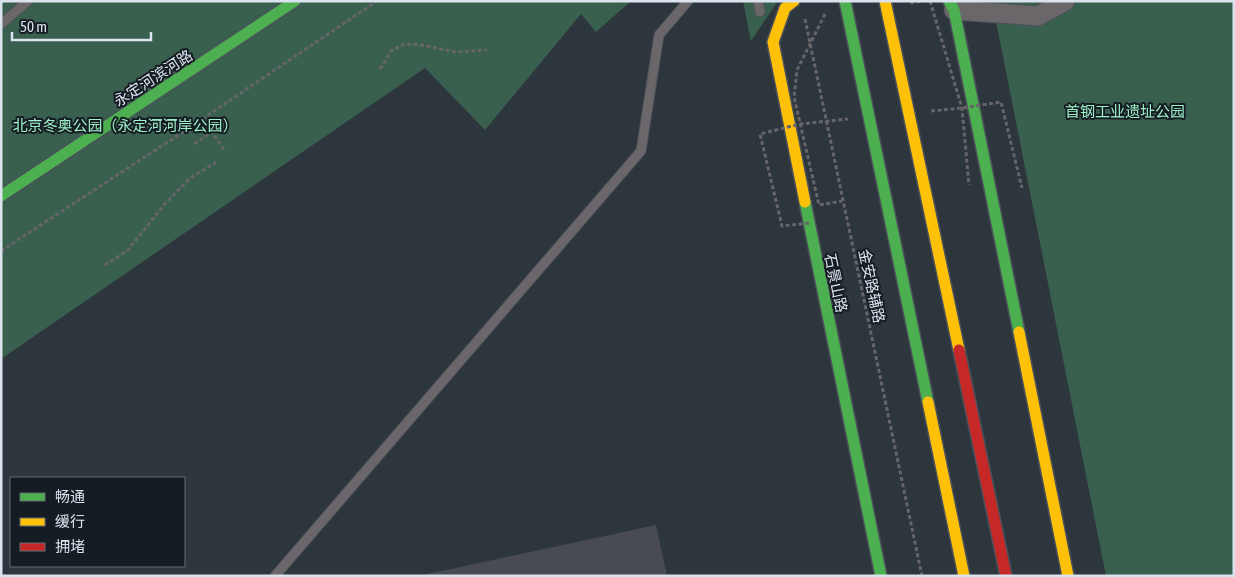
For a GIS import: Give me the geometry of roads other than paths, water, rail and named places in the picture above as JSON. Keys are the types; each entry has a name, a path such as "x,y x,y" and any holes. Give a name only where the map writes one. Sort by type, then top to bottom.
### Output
{"street":[{"name":"永定河滨河路","path":"1,196 295,1"},
{"name":"石景山路","path":"794,1 785,8 773,42 882,576"},
{"path":"845,1 964,576"},
{"path":"885,1 1006,576"},
{"path":"1065,1 1038,16 952,6 1068,576"}],"lane":[{"path":"1,24 28,1"},
{"path":"276,576 641,150 659,35 688,1"},
{"path":"758,1 760,12"}],"park label":[{"name":"首钢工业遗址公园","path":"1125,111"},
{"name":"北京冬奥公园（永定河河岸公园）","path":"125,125"}]}
